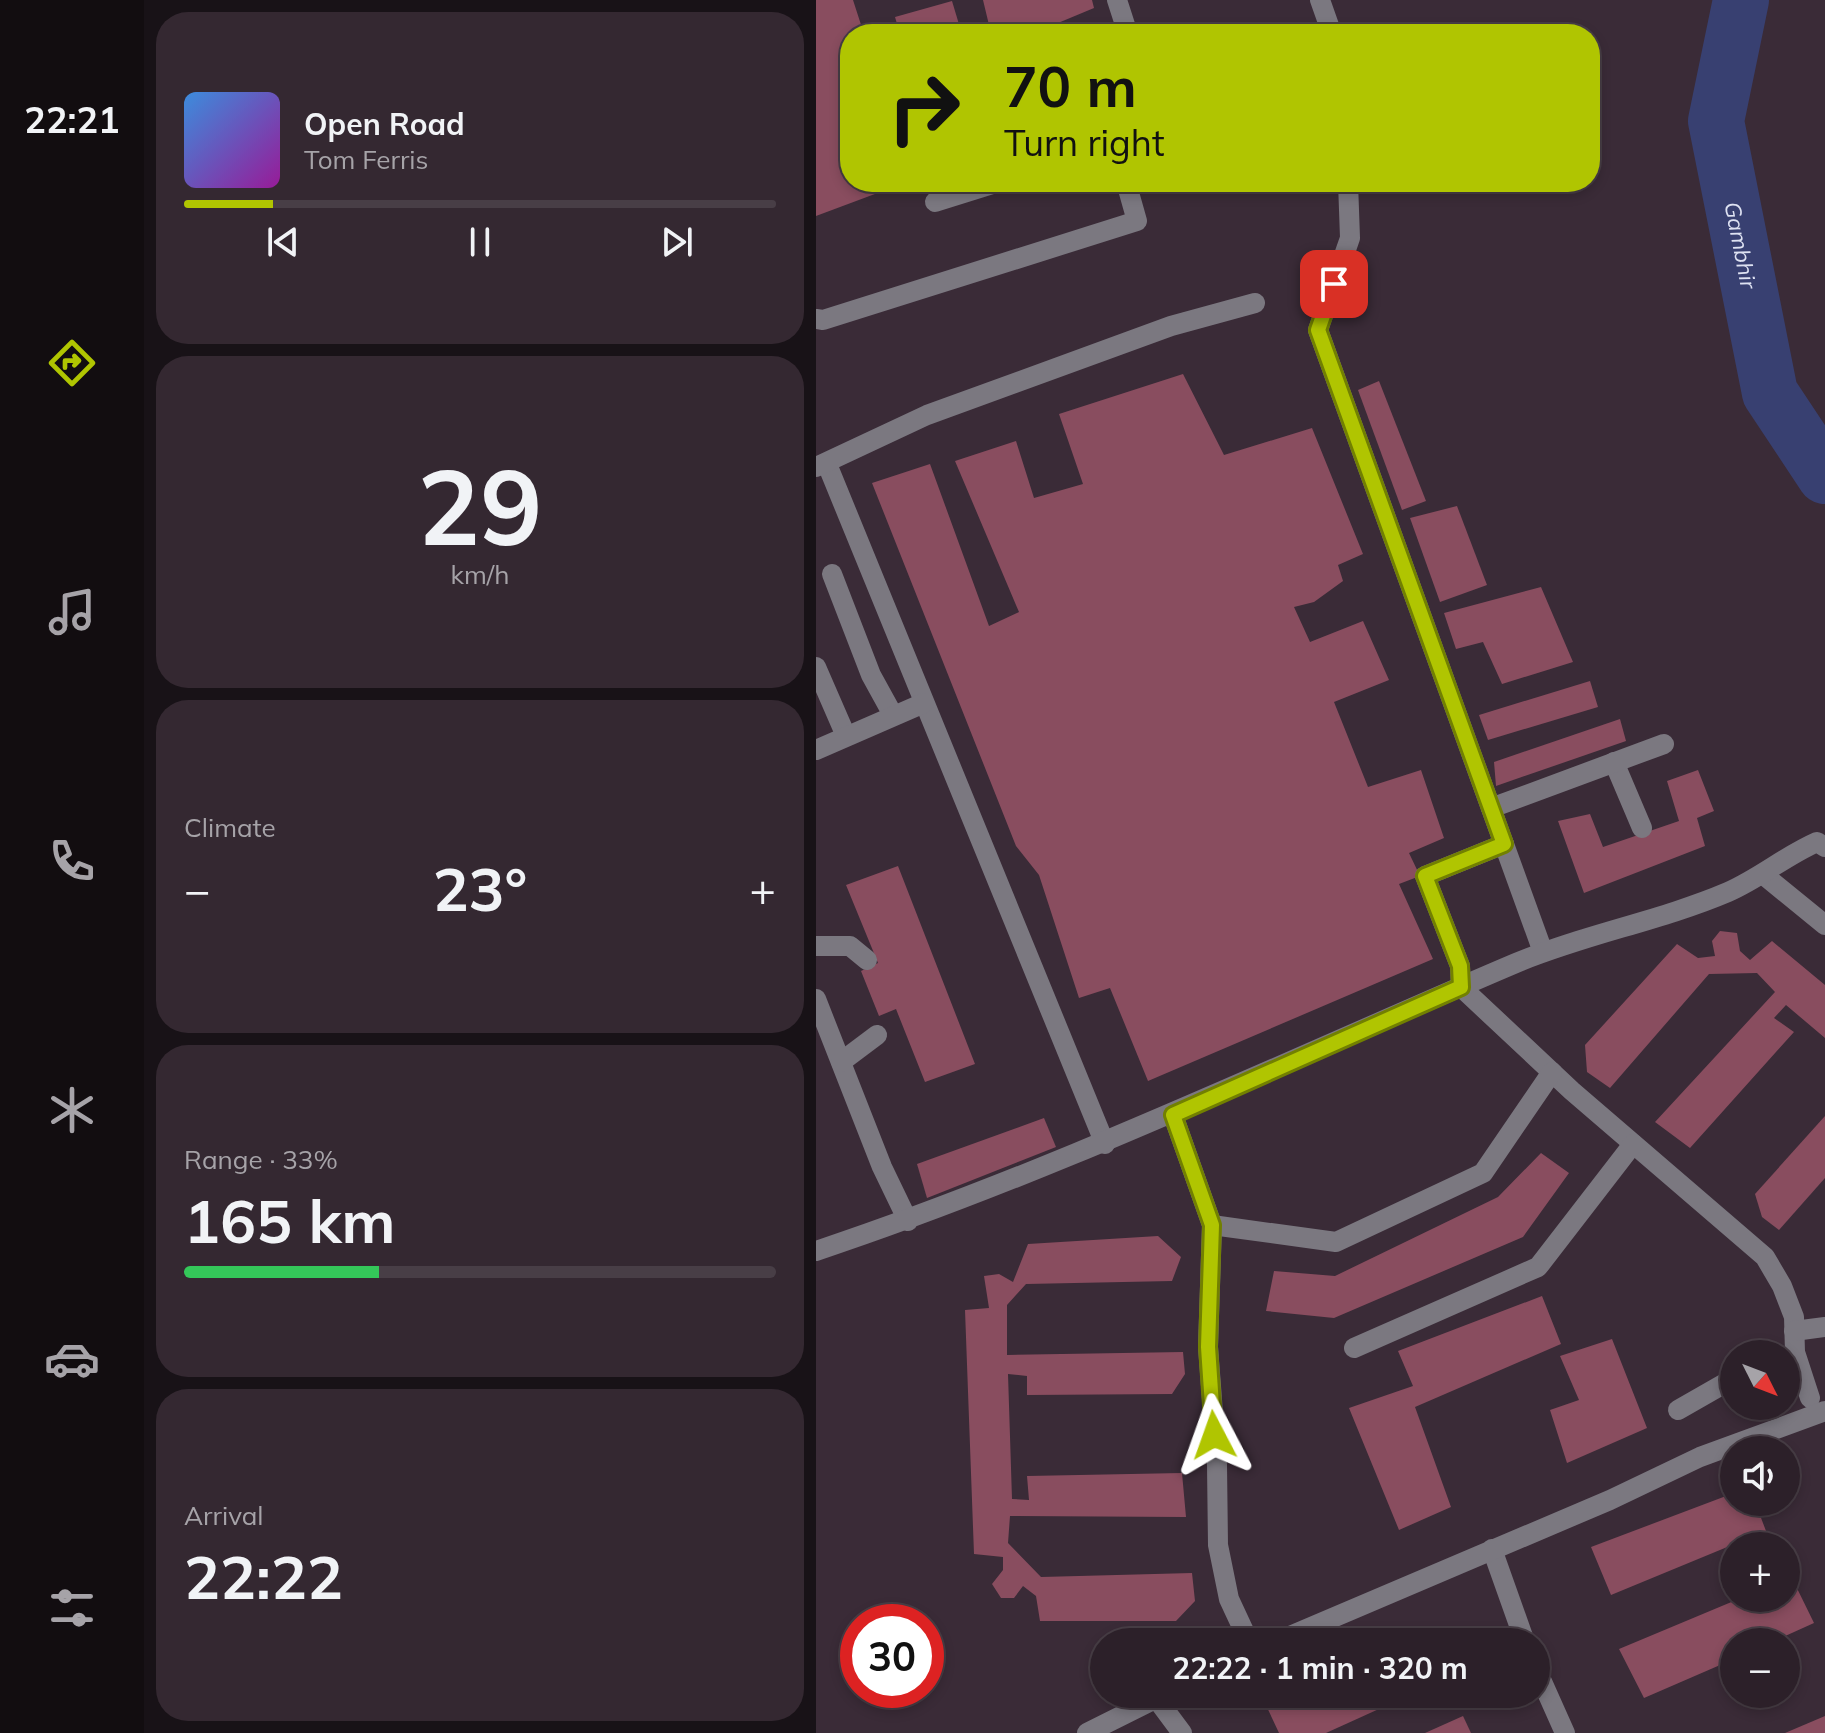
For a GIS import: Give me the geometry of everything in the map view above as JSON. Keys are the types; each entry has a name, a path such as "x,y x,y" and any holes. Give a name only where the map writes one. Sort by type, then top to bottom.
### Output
{"street":[{"path":"1117,0 1125,24"},
{"path":"1320,0 1328,24"},
{"path":"935,202 967,192"},
{"path":"816,319 1137,221 1129,192"},
{"path":"1348,192 1350,238 1318,330 1543,952"},
{"path":"1105,1144 924,703 822,466 927,415 1171,326 1255,303"},
{"path":"832,574 871,675 893,715"},
{"path":"816,667 846,736"},
{"path":"816,750 924,703"},
{"path":"1491,808 1664,744"},
{"path":"1614,762 1642,828"},
{"path":"816,1251 908,1221 1105,1144 1543,952 1723,894 1765,876 1788,855 1817,842 1825,847"},
{"path":"1504,844 1425,876 1460,966 1461,987 1633,1144 1765,1257 1782,1286 1794,1317 1792,1340"},
{"path":"1765,876 1825,925"},
{"path":"816,946 850,946 867,960"},
{"path":"816,999 908,1221"},
{"path":"841,1062 877,1035"},
{"path":"1212,1225 1336,1242 1483,1173 1552,1072"},
{"path":"1173,1115 1212,1225 1208,1347 1217,1465 1218,1545 1229,1599 1242,1628"},
{"path":"1354,1348 1538,1267 1633,1144"},
{"path":"1800,1341 1825,1327"},
{"path":"1309,1628 1610,1500 1818,1404 1800,1364"},
{"path":"1678,1410 1720,1386"},
{"path":"1492,1549 1520,1628"},
{"path":"1550,1699 1565,1733"},
{"path":"1087,1733 1137,1708"},
{"path":"1168,1708 1182,1733"}],"building":[{"path":"816,0 853,0 861,24 840,24 840,192 880,192 816,216"},
{"path":"983,0 1092,0 1094,8 1060,24 989,24"},
{"path":"952,1 959,24 897,24 895,17"},
{"path":"1183,374 1224,455 1312,428 1363,554 1338,565 1343,581 1314,602 1294,607 1310,642 1363,621 1389,680 1334,702 1368,787 1421,770 1444,838 1409,853 1420,876 1399,884 1433,959 1148,1081 1110,988 1079,998 1039,875 1016,846 872,483 930,464 989,626 1019,612 955,461 1016,441 1034,498 1083,484 1059,414"},
{"path":"1379,381 1426,501 1402,510 1358,390"},
{"path":"1457,506 1487,585 1440,602 1410,518"},
{"path":"1541,587 1573,662 1502,684 1483,642 1456,649 1444,613"},
{"path":"1590,681 1598,707 1488,740 1479,715"},
{"path":"1620,719 1626,741 1496,786 1494,762"},
{"path":"1698,770 1714,811 1697,818 1705,846 1584,893 1558,821 1590,814 1603,847 1679,821 1667,781"},
{"path":"898,866 975,1064 925,1082 896,1009 879,1016 861,971 878,963 846,885"},
{"path":"1720,931 1737,933 1740,951 1750,960 1772,941 1825,985 1825,1038 1786,1005 1774,1018 1794,1032 1690,1148 1655,1122 1775,992 1757,973 1709,974 1610,1088 1587,1072 1585,1045 1677,944 1698,958 1715,956 1712,941"},
{"path":"1825,1116 1825,1178 1779,1230 1762,1217 1755,1194"},
{"path":"1044,1118 1056,1147 927,1198 917,1164"},
{"path":"1541,1153 1569,1173 1523,1237 1334,1318 1266,1311 1274,1271 1335,1276 1498,1197"},
{"path":"1158,1236 1181,1257 1172,1281 1026,1284 1007,1305 1007,1355 1183,1352 1185,1374 1172,1394 1027,1395 1027,1376 1008,1374 1012,1499 1029,1500 1027,1476 1182,1473 1186,1517 1010,1516 1008,1543 1041,1577 1192,1573 1195,1601 1176,1621 1040,1621 1036,1596 1023,1586 1014,1598 1001,1598 992,1584 1003,1570 1003,1557 974,1554 965,1310 989,1308 984,1276 999,1274 1013,1282 1028,1244"},
{"path":"1542,1296 1561,1344 1415,1407 1451,1507 1399,1530 1349,1408 1413,1386 1398,1351"},
{"path":"1612,1339 1647,1428 1567,1463 1550,1410 1579,1400 1560,1356"},
{"path":"1720,1498 1720,1516 1760,1516 1766,1531 1720,1532 1720,1550 1611,1595 1591,1547"},
{"path":"1800,1594 1814,1623 1800,1629 1720,1628 1720,1665 1644,1698 1619,1649 1720,1607 1720,1612 1800,1612"},
{"path":"1267,1708 1381,1708 1326,1733 1279,1733"},
{"path":"1463,1716 1471,1733 1425,1733"},
{"path":"1825,1716 1825,1733 1785,1733"}],"waterway":[{"name":"Gambhir","path":"1741,0 1716,121 1770,393 1825,476"}],"route":[{"path":"1214,1435 1208,1347 1212,1225 1173,1115 1461,987 1460,966 1425,876 1504,844 1318,330 1334,284"}]}
